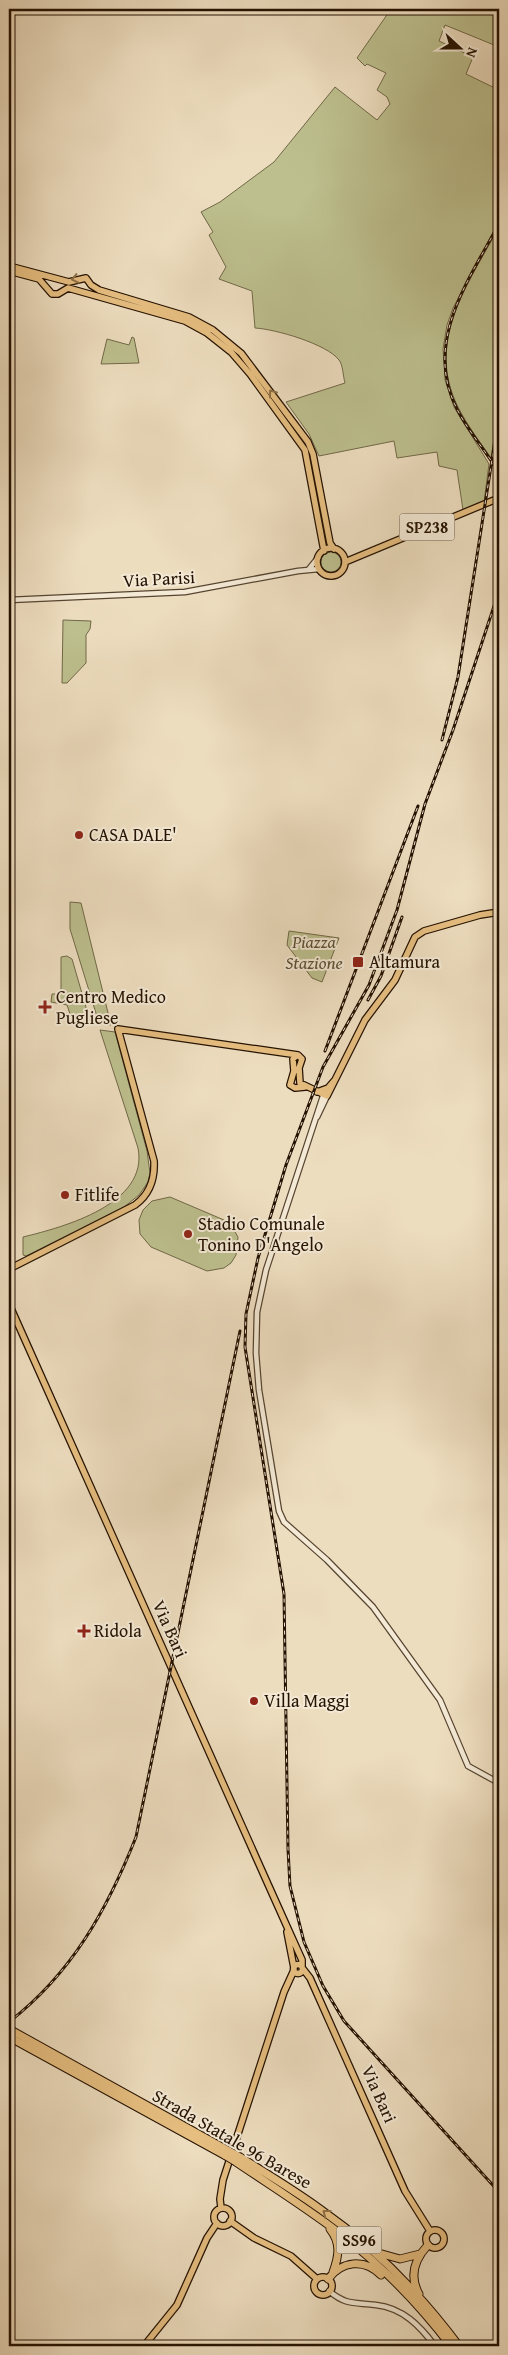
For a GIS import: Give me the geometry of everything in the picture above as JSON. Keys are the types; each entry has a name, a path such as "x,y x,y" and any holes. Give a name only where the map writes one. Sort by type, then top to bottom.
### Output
{"highway":[{"name":"Strada Statale 96 Barese","path":"9,2029 18,2039"},
{"name":"Strada Statale 96 Barese","path":"9,2037 18,2039 238,2159 321,2209 370,2249 459,2346"},
{"name":"Strada Statale 96 Barese","path":"238,2159 317,2216 365,2254 419,2303 451,2346"},
{"path":"317,2216 331,2230 337,2242 339,2255 333,2272 328,2279"},
{"path":"419,2303 413,2278 414,2267 420,2254 428,2246"},
{"path":"370,2249 384,2256 400,2259 420,2254"},
{"path":"333,2272 353,2263 371,2267 419,2303"}],"main road":[{"path":"9,266 69,282 83,277 88,279 91,285 99,290 196,320 213,330 241,353 308,442 313,454 330,543 334,549 355,557"},
{"path":"9,271 38,279 49,293 55,295 68,288 185,321 220,342 235,357 305,450 324,551"},
{"path":"46,287 48,281 54,278"},
{"path":"85,292 91,285"},
{"name":"SP238","path":"355,557 499,498"},
{"path":"334,549 324,551 318,558 319,569 326,575 336,575 343,569 345,562 340,552"},
{"path":"345,562 355,557"},
{"path":"322,1094 339,1074 364,1020 395,980 415,937 424,931 480,915 499,912"},
{"path":"9,1269 135,1205 150,1189 154,1176 154,1161 118,1029 282,1054 296,1060"},
{"path":"296,1060 291,1086 301,1084"},
{"path":"296,1060 301,1084"},
{"path":"322,1094 339,1074"},
{"path":"292,1079 322,1094"},
{"name":"Via Bari","path":"9,1304 302,1960 298,1970 311,1982 406,2191 430,2231 438,2230 442,2234 444,2239 438,2248 428,2246"},
{"path":"221,2208 220,2199 223,2180 287,1984 298,1970 287,1928"},
{"path":"221,2208 227,2209 231,2213 230,2221 226,2225 217,2223 214,2213 221,2208"},
{"path":"230,2221 254,2238 290,2256 317,2279"},
{"path":"144,2346 177,2306 207,2238 217,2223"},
{"path":"428,2246 426,2238 430,2231"},
{"path":"324,2277 328,2279 331,2283 329,2291 322,2294 316,2291 314,2284 317,2279 324,2277"}],"street":[{"path":"309,570 318,558"},
{"name":"Via Parisi","path":"9,600 185,592 319,569"},
{"path":"322,1094 266,1270 257,1312 256,1353 260,1390 279,1511 284,1522 349,1582 386,1624 440,1700 468,1766 499,1783"},
{"path":"329,2291 346,2303 377,2305 398,2311 418,2325 435,2346"}],"green space":[{"path":"391,9 499,9 499,47 445,25 439,41 473,57 466,74 499,90 499,221 453,308 447,325 443,349 445,380 454,407 489,464 484,502 463,510 457,470 439,466 437,452 397,458 394,441 319,456 309,434 286,402 345,383 340,362 324,348 300,338 255,328 252,291 219,279 226,267 209,235 213,232 201,212 220,202 274,162 335,87 377,120 390,104 387,97 377,90 386,73 367,64 365,66 357,58"},
{"path":"499,227 499,408 491,458 469,427 458,407 449,382 446,359 448,336 454,314 475,270"},
{"path":"132,337 134,338 139,363 101,364 107,339 129,345"},
{"path":"331,552 338,555 341,562 338,569 331,572 324,569 321,562 324,555"},
{"path":"63,620 91,621 90,629 86,635 86,663 67,683 62,683"},
{"path":"70,902 81,903 111,1025 99,1023 70,929"},
{"name":"Piazza Stazione","path":"289,931 339,938 322,982 312,978 287,945"},
{"path":"67,956 72,959 90,1021 71,1017 67,1005 51,1002 52,994 61,994 61,957"},
{"path":"100,1030 115,1032 147,1151 150,1173 148,1182 139,1195 124,1207 26,1256 23,1255 23,1237 60,1227 100,1210 117,1198 130,1184 138,1167 138,1148"},
{"path":"170,1197 224,1220 231,1225 238,1237 236,1255 231,1263 224,1268 207,1271 151,1247 140,1234 139,1220 143,1210 152,1201"}],"railway":[{"path":"499,224 463,290 447,336 445,360 448,384 457,409 499,473"},
{"path":"442,740 458,677 499,415"},
{"path":"499,591 453,730 425,804 397,910 369,985 323,1067 286,1165 258,1258 246,1314 245,1347 284,1594 290,1886 304,1942 323,1986 344,2021 499,2192"},
{"path":"325,1051 418,806"},
{"path":"368,1000 381,976 402,917"},
{"path":"9,2022 51,1983 85,1939 113,1890 136,1837 240,1331"}],"place":[{"name":"CASA DALE'","path":"79,835"},
{"name":"Altamura","path":"358,962"},
{"name":"Centro Medico Pugliese","path":"45,1007"},
{"name":"Fitlife","path":"65,1195"},
{"name":"Stadio Comunale Tonino D'Angelo","path":"188,1234"},
{"name":"Ridola","path":"84,1631"},
{"name":"Villa Maggi","path":"254,1701"}]}
